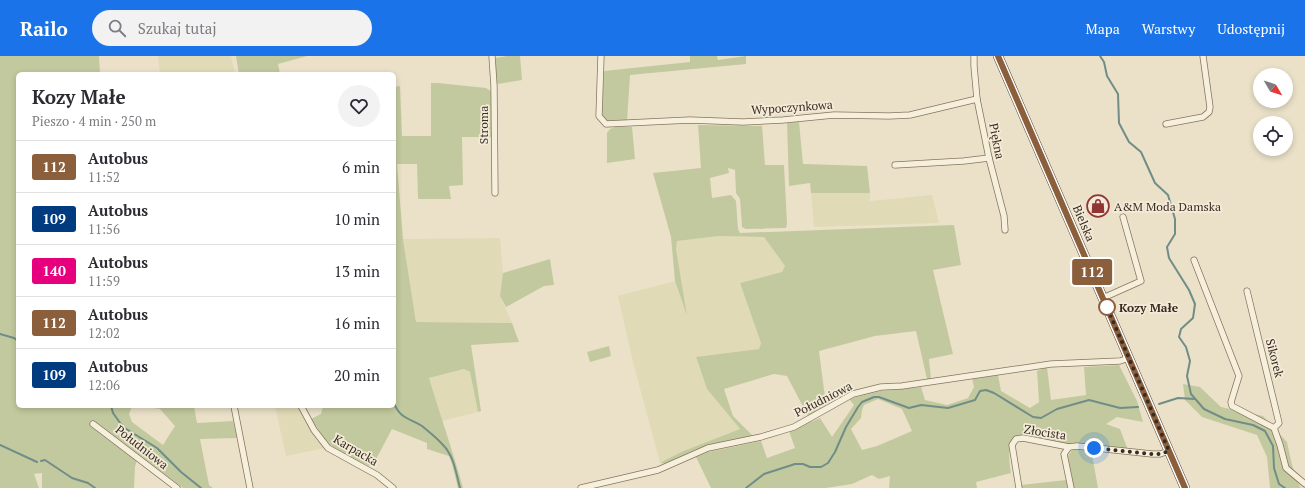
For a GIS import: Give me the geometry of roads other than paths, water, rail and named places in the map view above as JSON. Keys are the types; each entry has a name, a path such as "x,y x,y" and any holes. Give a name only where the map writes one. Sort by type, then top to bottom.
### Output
{"main road":[{"name":"Bielska","path":"998,56 1185,488"}],"street":[{"name":"Stroma","path":"492,56 494,86 495,193"},
{"name":"Wypoczynkowa","path":"601,56 599,116 606,124 690,120 743,122 834,115 910,115 977,99"},
{"name":"Piękna","path":"974,56 977,99 989,158 1004,216 1005,230"},
{"path":"1166,124 1203,117 1209,112 1210,107 1203,56"},
{"path":"896,165 989,158"},
{"path":"1103,298 1141,281 1124,217"},
{"path":"1194,260 1239,376 1231,402 1232,406 1274,428 1286,468 1305,484"},
{"name":"Sikorek","path":"1247,291 1279,423 1274,428"},
{"name":"Południowa","path":"581,488 658,470 708,448 761,437 794,426 853,394 881,387 902,386 1051,364 1120,361 1129,358"},
{"path":"234,408 250,488"},
{"name":"Karpacka","path":"302,408 314,430 328,448 377,475 393,488"},
{"name":"Południowa","path":"93,424 177,488"},
{"name":"Złocista","path":"1019,488 1012,445 1016,439 1023,438 1068,447 1077,446 1152,454 1160,454 1169,451"},
{"path":"1068,447 1064,454 1071,488"}],"waterway":[{"path":"1100,56 1104,62 1107,76 1118,94 1119,123 1129,142 1141,152 1155,183 1168,195 1175,219 1175,234 1167,247 1169,258 1189,290 1195,304 1193,318 1181,329 1179,337 1186,347 1190,361 1187,376 1191,394 1204,409 1225,419 1253,425 1265,431 1273,446 1274,468 1279,484 1285,488"},
{"path":"0,334 16,340"},
{"path":"746,488 764,474 795,464 803,464 810,467 821,467 828,463 858,407 862,402 874,397 879,397 909,408 921,405 948,408 975,400 980,391 986,390 994,393 1033,417 1041,418 1057,409 1089,400 1120,408 1138,407"},
{"path":"1159,404 1178,398 1195,399"},
{"path":"112,408 113,413 123,427 157,448 181,472 201,488"},
{"path":"396,408 406,418 422,426 447,449 454,465 460,488"},
{"path":"0,445 37,462"},
{"path":"41,461 45,460 72,478 88,483 95,488"}],"place":[{"name":"A&M Moda Damska","path":"1098,206"},
{"name":"Kozy Małe","path":"1107,307"}]}
